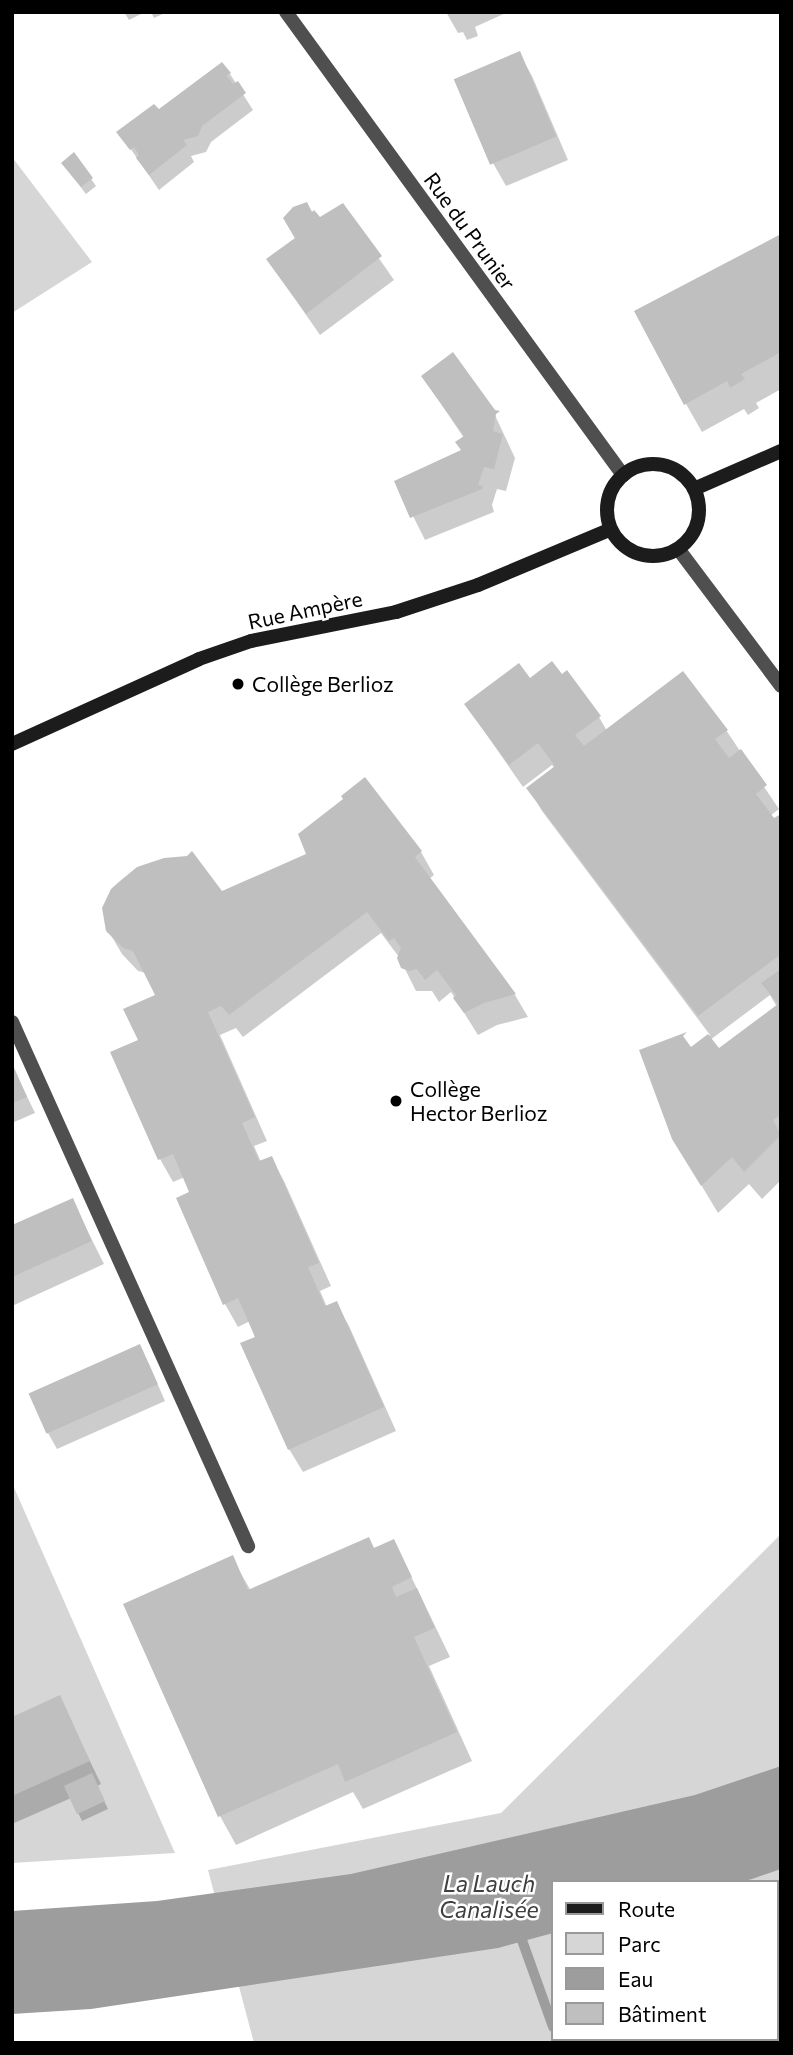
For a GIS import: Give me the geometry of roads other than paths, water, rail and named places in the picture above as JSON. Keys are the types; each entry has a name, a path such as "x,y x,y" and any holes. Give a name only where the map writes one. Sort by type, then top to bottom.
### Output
{"street":[{"name":"Rue du Prunier","path":"286,12 622,475"},
{"path":"694,489 781,451"},
{"path":"641,465 662,465 681,473 694,489 699,505 698,523 691,538 679,550 653,557 628,549 611,529 606,510 611,490 622,475 641,465"},
{"name":"Rue Ampère","path":"12,744 199,659 251,641 396,612 478,585 611,529"},
{"path":"679,550 781,686"},
{"path":"12,1022 248,1546"}],"water":[{"name":"La Lauch Canalisée","path":"781,1766 781,1869 748,1880 552,1880 552,1933 498,1948 91,2009 12,2014 12,1911 157,1901 351,1874 695,1795"}],"waterway":[{"path":"518,1929 552,2024"}],"place":[{"name":"Collège Berlioz","path":"238,684"},
{"name":"Collège Hector Berlioz","path":"396,1101"}]}
